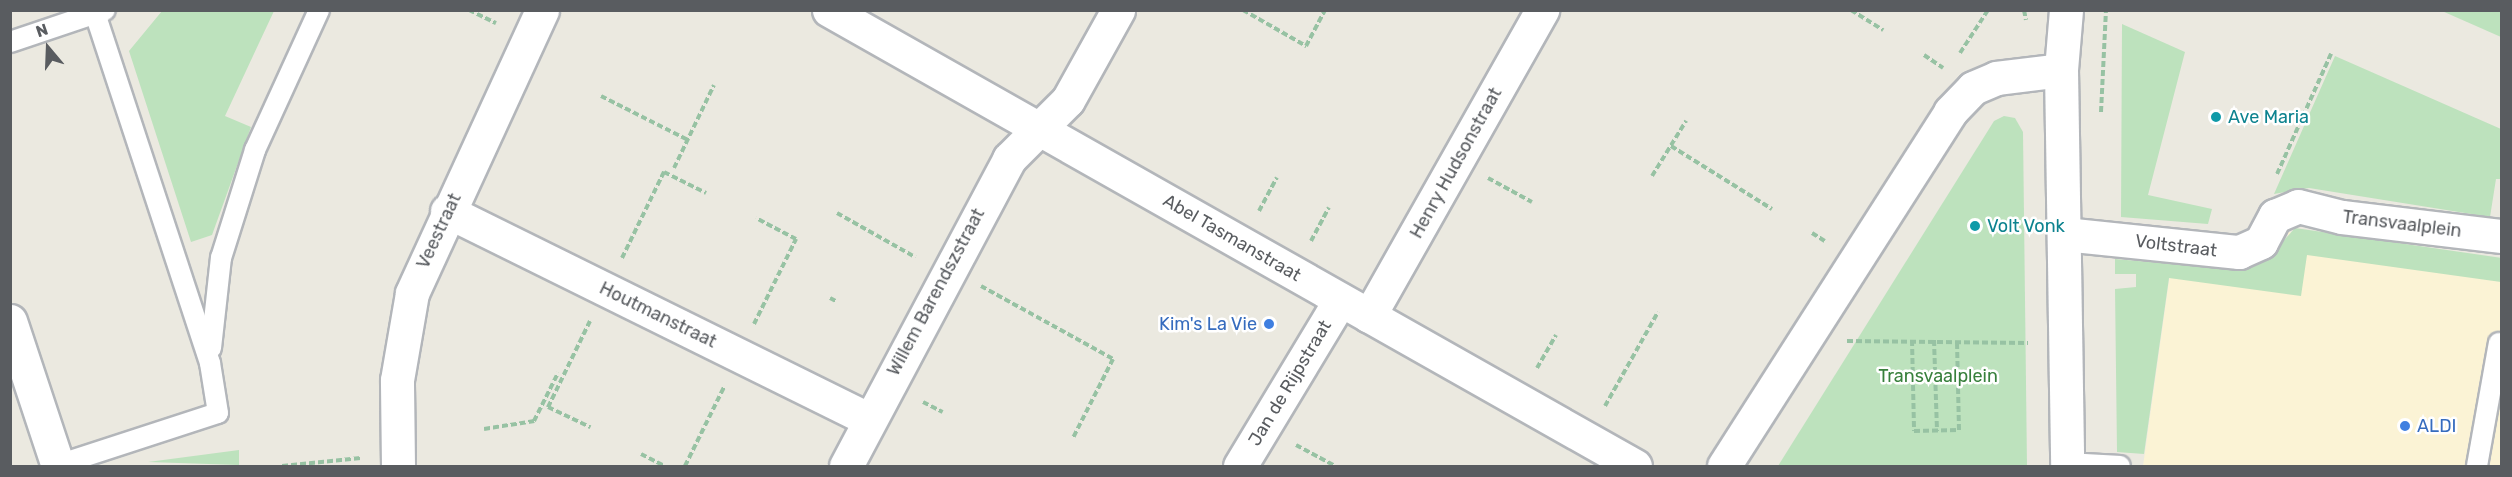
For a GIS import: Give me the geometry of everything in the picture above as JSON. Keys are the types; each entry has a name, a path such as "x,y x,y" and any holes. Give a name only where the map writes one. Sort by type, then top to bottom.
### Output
{"street":[{"name":"Veestraat","path":"398,460 403,336 419,272 542,10"},
{"name":"Abel Tasmanstraat","path":"829,10 1635,466"},
{"name":"Willem Barendszstraat","path":"846,466 868,419 1009,159 1068,100 1118,10"},
{"name":"Henry Hudsonstraat","path":"1369,316 1542,10"},
{"path":"2063,13 2061,70 2067,465"},
{"path":"1724,466 1964,96 1996,78 2061,70"},
{"name":"Transvaalplein","path":"2271,219 2289,208 2308,206 2342,217 2502,236"},
{"name":"Houtmanstraat","path":"447,211 868,419"},
{"name":"Voltstraat","path":"2064,234 2239,252 2261,242 2271,219"},
{"name":"Jan de Rijpstraat","path":"1240,466 1340,300"},
{"path":"10,321 58,466"}],"lane":[{"path":"210,363 211,310 221,258 268,116 319,10"},
{"path":"10,42 100,12 210,363 218,413 58,466"},
{"path":"2477,466 2499,343"},
{"path":"2067,465 2120,466"}],"path":[{"path":"1243,10 1306,46 1325,10"},
{"path":"1851,10 1883,30"},
{"path":"2102,70 2106,10"},
{"path":"2271,219 2266,199 2331,54"},
{"path":"1924,55 1948,72"},
{"path":"674,168 714,85"},
{"path":"601,96 687,140"},
{"path":"1652,176 1686,121"},
{"path":"1671,146 1772,208"},
{"path":"1457,160 1532,202"},
{"path":"591,427 548,407 664,172 706,193"},
{"path":"837,213 1113,359 1073,438"},
{"path":"685,466 796,238 756,218"},
{"path":"830,298 836,301"},
{"path":"1587,439 1658,312"},
{"path":"1912,340 1914,431 1959,430 1957,340"},
{"path":"1934,340 1937,431"},
{"path":"1805,341 1957,340 1968,345 2065,342"},
{"path":"484,429 534,421 558,373"},
{"path":"1264,427 1335,466"},
{"path":"641,454 665,466"},
{"path":"282,466 398,460"}],"shaded area":[{"path":"2288,232 2501,262 2501,466 2143,466 2170,273 2287,289"}],"green space":[{"path":"162,11 274,11 225,116 251,127 212,235 191,242 129,51"},
{"path":"2442,11 2501,11 2501,37"},
{"path":"2122,24 2185,52 2148,195 2212,209 2208,224 2121,217"},
{"path":"2335,56 2501,129 2501,179 2496,179 2490,217 2309,188 2274,194"},
{"name":"Transvaalplein","path":"2004,116 2015,118 2023,132 2027,466 1778,466 1994,121"},
{"path":"2295,228 2502,258 2501,282 2307,255 2301,296 2169,278 2144,454 2117,452 2115,289 2136,287 2136,274 2115,274 2115,259 2242,270 2267,259"},
{"path":"239,450 239,465 148,462"}],"place":[{"name":"Ave Maria","path":"2216,117"},
{"name":"Volt Vonk","path":"1975,226"},
{"name":"Kim's La Vie","path":"1269,324"},
{"name":"ALDI","path":"2405,426"}]}
